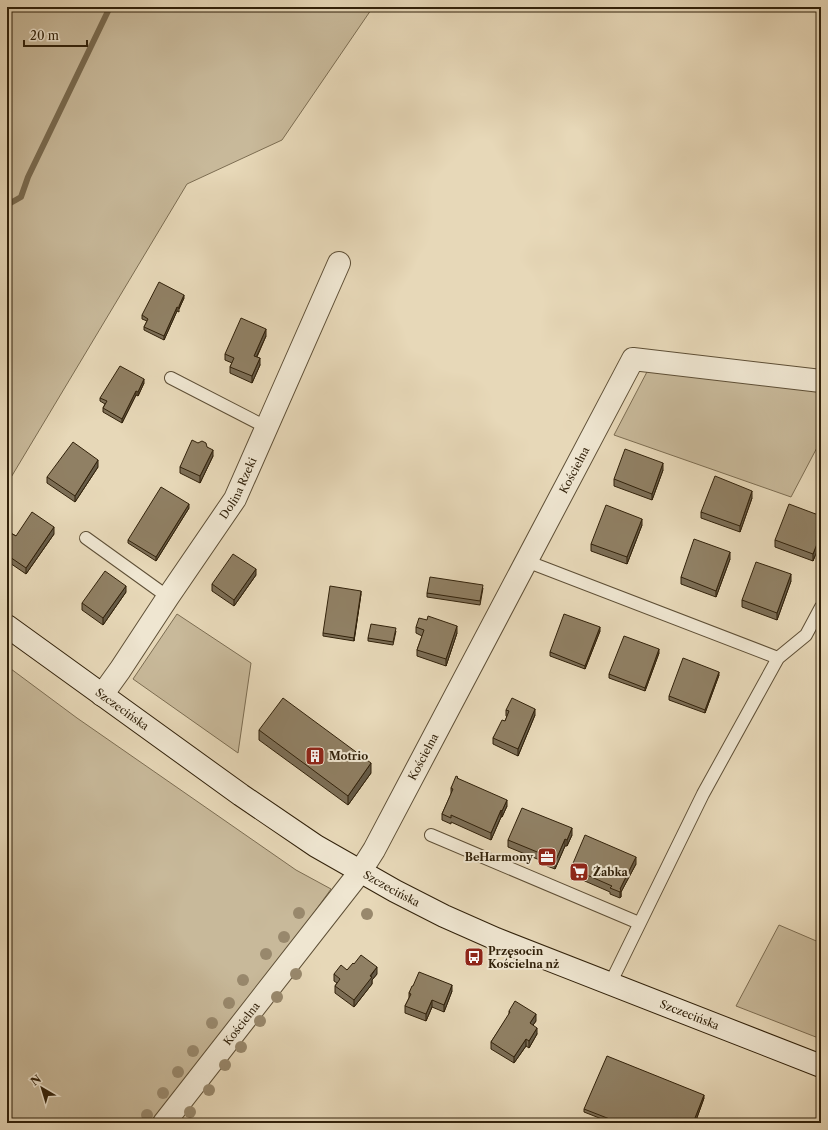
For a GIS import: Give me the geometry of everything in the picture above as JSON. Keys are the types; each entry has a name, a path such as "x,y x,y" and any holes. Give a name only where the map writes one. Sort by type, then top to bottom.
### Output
{"street":[{"name":"Dolina Rzeki","path":"102,695 235,499 339,263"},
{"name":"Kościelna","path":"164,1123 360,872 381,838 633,359 821,381"},
{"name":"Szczecińska","path":"7,626 265,812 316,846 360,872 413,900 482,933 821,1066"}],"lane":[{"path":"171,378 266,427"},
{"path":"86,538 168,597"},
{"path":"526,562 778,658"},
{"path":"610,984 703,794 778,658 806,635 821,607"},
{"path":"431,835 639,923"}],"shaded area":[{"path":"7,7 373,7 282,140 187,184 7,484"},
{"path":"649,368 821,392 821,440 791,497 614,435"},
{"path":"177,614 251,663 238,753 133,679"},
{"path":"7,666 77,718 296,870 331,889 257,992 149,1123 7,1123"},
{"path":"779,925 821,943 821,1039 736,1006"}],"building":[{"path":"159,282 184,295 179,308 177,307 164,336 144,327 148,319 142,315"},
{"path":"241,318 266,329 254,356 260,358 252,376 230,367 234,358 225,354"},
{"path":"120,366 144,379 138,392 136,391 122,419 103,408 107,401 100,398"},
{"path":"192,440 198,443 202,441 206,443 207,447 213,450 200,476 180,467"},
{"path":"73,442 98,460 75,496 47,477"},
{"path":"625,449 663,463 652,494 614,479"},
{"path":"715,476 752,491 740,526 701,512"},
{"path":"161,487 189,504 156,557 128,540"},
{"path":"789,504 821,516 821,534 813,554 775,540"},
{"path":"606,505 642,519 627,557 591,544"},
{"path":"32,512 54,527 26,568 7,555 7,531 16,536"},
{"path":"694,539 730,552 716,591 681,577"},
{"path":"233,554 256,569 234,600 212,584"},
{"path":"756,562 791,574 777,613 742,600"},
{"path":"105,571 126,586 103,618 82,603"},
{"path":"430,577 483,585 480,601 427,593"},
{"path":"330,586 361,591 354,638 323,633"},
{"path":"564,614 600,627 585,666 550,652"},
{"path":"428,616 457,626 446,659 417,650 424,630 416,627 419,618 427,620"},
{"path":"371,624 396,628 393,642 368,638"},
{"path":"624,636 659,649 645,688 609,674"},
{"path":"683,658 719,672 705,710 669,696"},
{"name":"Motrio","path":"283,698 371,763 348,796 259,730"},
{"path":"512,698 535,709 518,749 493,738 502,720 505,721 509,711 506,710"},
{"path":"456,776 458,777 457,778 507,800 491,833 451,815 451,818 442,814 453,789 451,788"},
{"path":"522,808 572,828 567,840 565,839 555,862 547,859 547,856 508,840"},
{"path":"585,835 636,857 620,889 620,892 610,888 612,886 571,868"},
{"path":"361,955 377,967 370,976 372,977 354,1000 335,986 340,979 334,974 341,965 347,970"},
{"path":"419,972 452,985 444,1005 432,1000 426,1014 405,1006 411,994 409,993"},
{"path":"515,1001 536,1014 530,1023 537,1028 529,1041 526,1039 514,1057 491,1042 510,1012 509,1011"},
{"path":"607,1056 704,1095 693,1123 620,1123 584,1109"}],"waterway":[{"path":"7,205 21,197 28,177 110,7"}],"place":[{"name":"Motrio","path":"315,756"},
{"name":"BeHarmony","path":"547,857"},
{"name":"Żabka","path":"579,872"},
{"name":"Przęsocin Kościelna nż","path":"474,957"}]}
